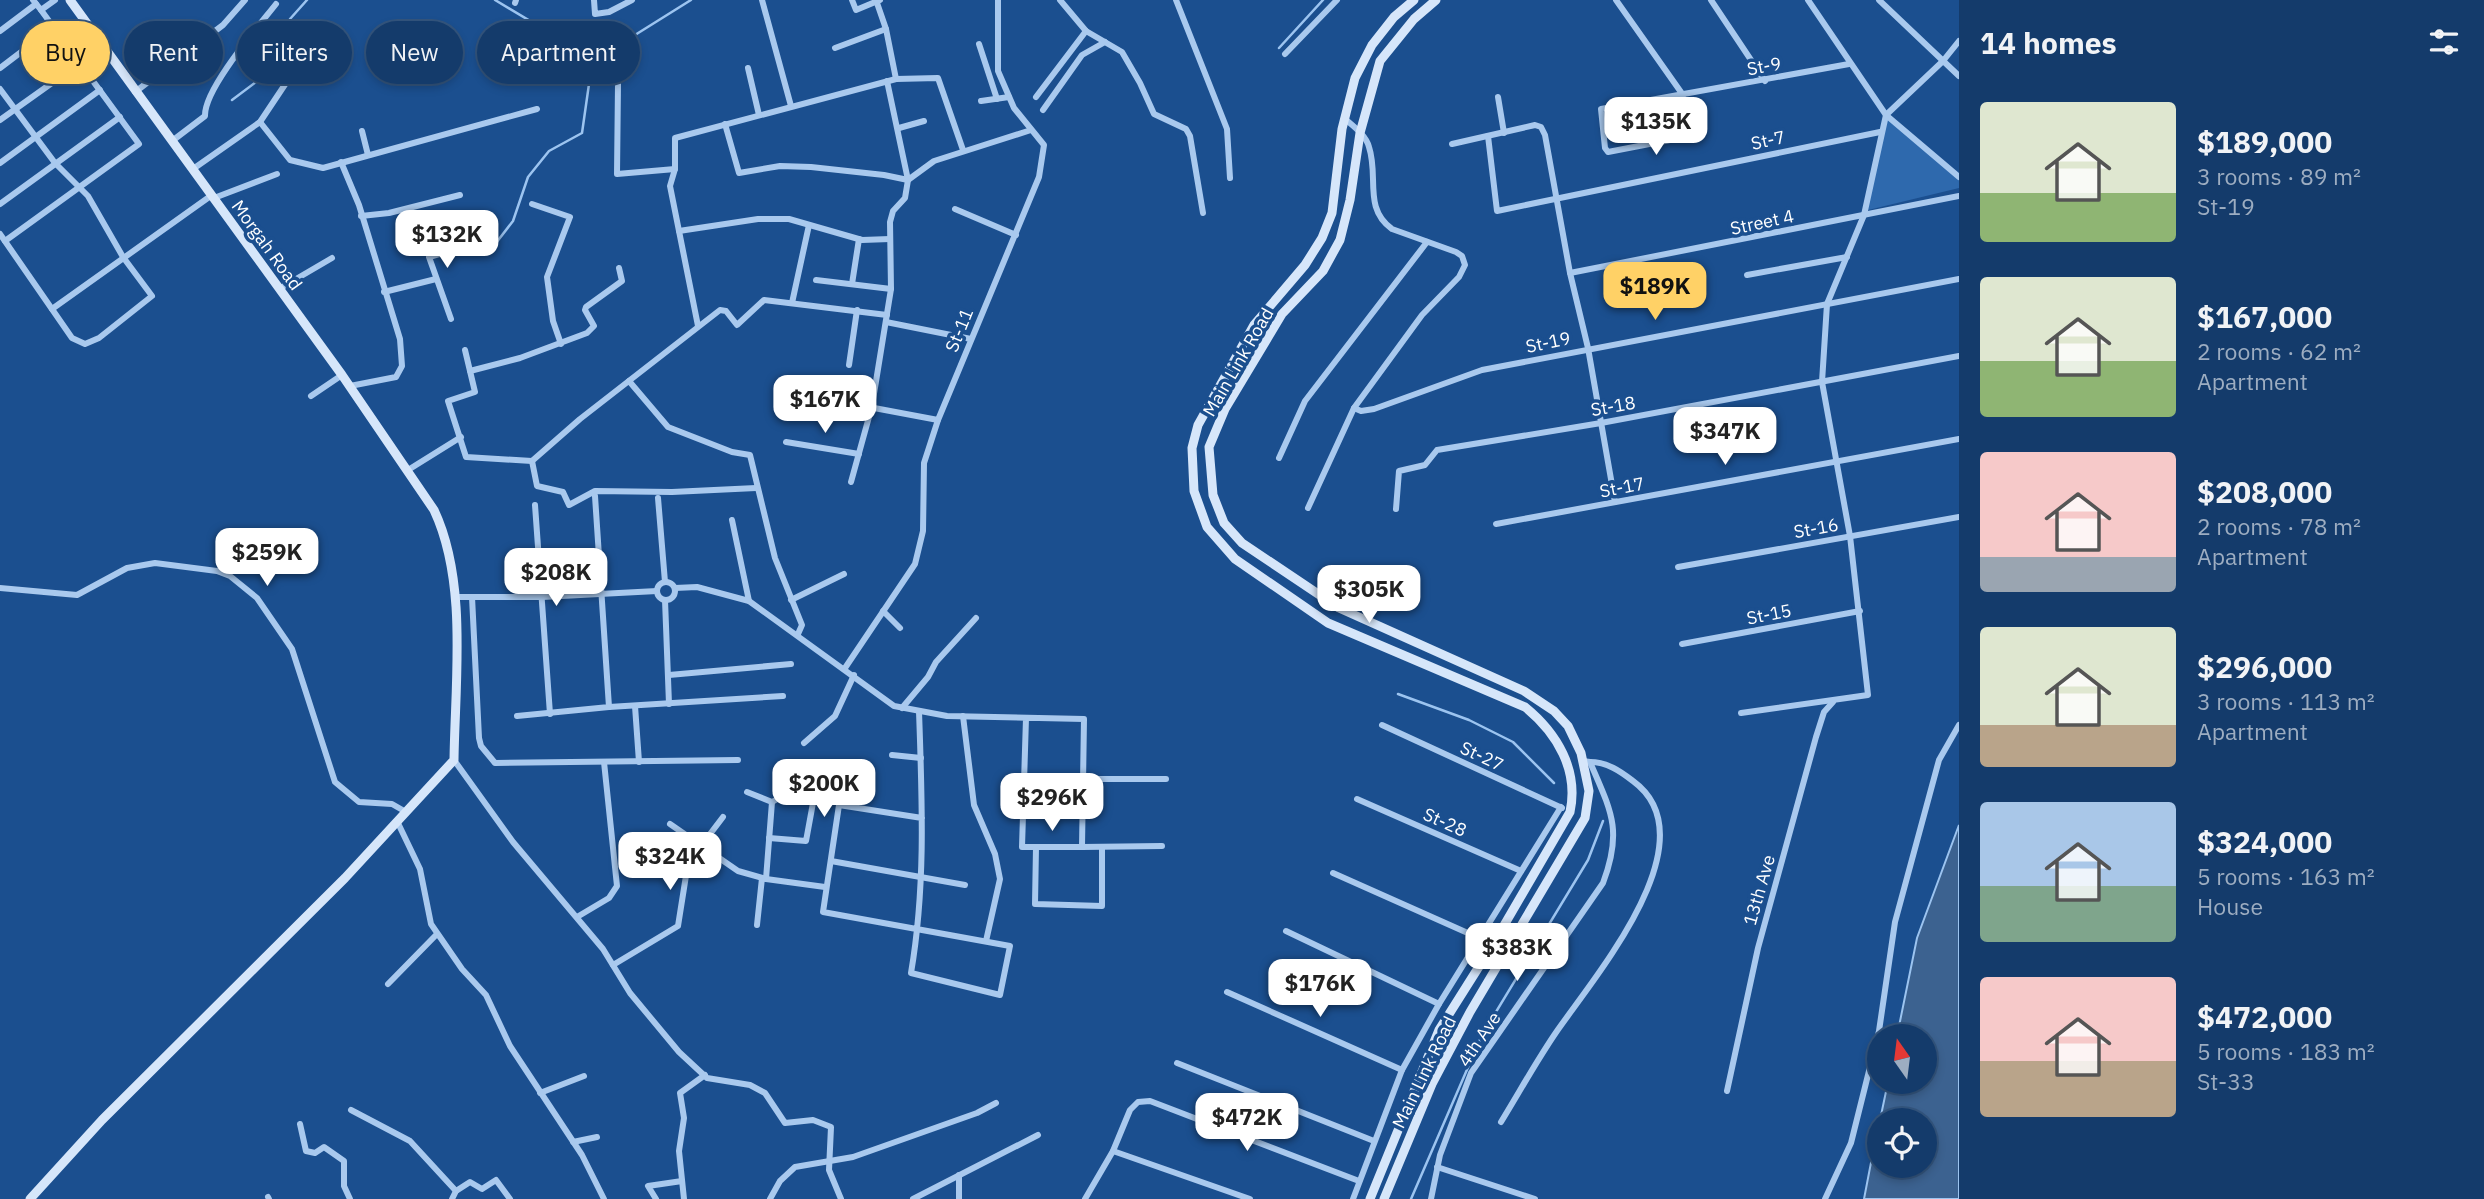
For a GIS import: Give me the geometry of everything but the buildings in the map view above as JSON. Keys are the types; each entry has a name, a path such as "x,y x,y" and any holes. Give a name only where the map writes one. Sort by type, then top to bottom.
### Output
{"street":[{"path":"0,31 37,5 55,0"},
{"name":"Morgah Road","path":"70,0 350,386 434,510 441,524 456,597 454,760"},
{"path":"135,92 223,25 245,0"},
{"path":"594,0 595,14 609,12 632,0"},
{"path":"762,0 791,106"},
{"path":"852,0 856,10 877,0 886,29 895,79"},
{"name":"St-11","path":"845,668 915,564 923,531 924,463 938,420 1039,177 1044,151 1042,141 1031,130 1009,97 998,71 998,0"},
{"path":"1060,0 1086,31 1122,52 1154,114 1186,129 1190,136 1203,213"},
{"path":"1176,0 1227,129 1230,178"},
{"path":"1285,54 1337,0"},
{"name":"Main Link Road","path":"1370,1199 1439,1030 1523,894 1573,798 1570,774 1565,756 1545,723 1525,707 1328,623 1235,559 1207,527 1195,491 1192,448 1198,425 1216,389 1254,325 1305,265 1322,238 1332,213 1344,118 1355,78 1372,45 1394,17 1414,0"},
{"name":"Main Link Road","path":"1384,1199 1432,1084 1585,818 1589,792 1585,761 1568,726 1554,711 1524,691 1339,608 1242,543 1224,523 1213,495 1209,447 1226,409 1282,314 1323,271 1340,240 1350,200 1360,132 1380,61 1414,19 1436,0"},
{"path":"1616,0 1683,94"},
{"path":"1711,0 1765,80"},
{"path":"1808,0 1886,115 1959,177"},
{"path":"1879,0 1959,76"},
{"path":"173,141 205,116 208,98 252,33 276,4"},
{"path":"37,5 49,21"},
{"path":"835,48 886,29"},
{"path":"1035,97 1086,31"},
{"path":"1741,713 1868,695 1850,536 1822,382 1827,304 1864,215 1880,132 1886,115 1943,61 1959,41"},
{"path":"1042,110 1082,55 1105,42"},
{"path":"979,44 996,99"},
{"path":"0,68 21,52"},
{"name":"St-9","path":"1701,134 1608,152 1605,148 1601,109 1608,105 1849,64"},
{"path":"748,68 759,115"},
{"path":"698,327 670,186 675,169 675,138 895,79 938,78 963,150"},
{"path":"851,482 872,406 887,318 891,289 890,239 893,211 905,198 908,180 887,81"},
{"path":"0,120 50,84"},
{"path":"5,241 139,145 96,84"},
{"path":"193,169 260,122 285,84"},
{"path":"618,84 617,174 675,169"},
{"path":"0,89 55,163 80,187 101,216 123,257 152,296 99,338 85,345 72,338 0,234"},
{"path":"0,163 100,90"},
{"path":"981,102 1009,97"},
{"path":"1498,97 1504,133"},
{"path":"260,122 290,160 314,169 537,110"},
{"path":"0,204 120,117"},
{"path":"1308,508 1354,408 1422,315 1463,270 1462,256 1392,229 1377,214 1370,150 1360,132 1344,118"},
{"path":"899,128 925,121"},
{"path":"725,124 739,173 780,166 811,167 884,174 908,180"},
{"path":"1452,144 1535,125 1541,127 1588,348 1615,502"},
{"path":"908,180 934,161 1031,130"},
{"path":"362,131 368,155"},
{"name":"St-7","path":"1488,136 1497,211 1880,132"},
{"path":"341,162 400,340 402,366 397,377 350,386"},
{"path":"52,309 123,257 213,197 277,174"},
{"path":"361,216 388,213 460,195"},
{"name":"Street 4","path":"1570,273 1959,196"},
{"path":"532,204 570,217 547,277 553,321 561,344"},
{"path":"955,209 1016,234"},
{"path":"679,231 758,219 789,219 859,239 890,239"},
{"path":"792,303 809,225"},
{"path":"852,284 859,239"},
{"path":"451,319 429,257 482,242"},
{"path":"1279,458 1305,401 1427,242"},
{"path":"1747,275 1847,257"},
{"path":"279,289 332,258"},
{"path":"470,371 578,338 594,326 586,307 622,281 620,268"},
{"path":"384,292 436,279"},
{"name":"St-19","path":"1354,408 1368,411 1482,370 1959,279"},
{"path":"817,280 891,289"},
{"path":"465,350 475,392 449,401 468,459 533,461 629,381 723,309 737,325 764,300 857,310 971,339"},
{"path":"849,365 857,310"},
{"name":"St-18","path":"1396,509 1399,471 1425,465 1435,451 1601,423 1959,355"},
{"path":"311,396 342,375"},
{"path":"629,381 668,427 726,450 750,455 775,558 802,625 797,634"},
{"path":"805,395 938,420"},
{"path":"408,470 461,437"},
{"name":"St-17","path":"1496,524 1959,439"},
{"path":"786,442 859,454"},
{"path":"533,461 537,486 563,492 569,505 595,491 672,492 756,488"},
{"path":"596,496 609,708"},
{"path":"456,597 542,597 657,591 665,582 659,498"},
{"path":"535,505 550,713"},
{"name":"St-16","path":"1678,567 1959,517"},
{"path":"732,520 749,601"},
{"path":"0,588 77,595 127,568 155,563 217,571 230,576 257,598 292,649 335,782 359,802 392,804 406,812"},
{"path":"792,600 844,574"},
{"path":"665,582 675,588 697,587 749,601 894,706 963,716 1084,719 1082,847"},
{"path":"665,600 673,597 675,588"},
{"path":"657,591 665,600 669,704"},
{"path":"471,597 479,738 495,763 737,761"},
{"path":"884,611 900,628"},
{"name":"St-15","path":"1682,644 1860,611"},
{"path":"902,708 928,677 936,662 976,618"},
{"path":"669,675 791,664"},
{"path":"804,743 835,716 854,675"},
{"path":"517,716 783,696"},
{"name":"13th Ave","path":"1727,1091 1758,948 1816,737 1824,712 1833,702"},
{"path":"635,706 639,762"},
{"path":"919,711 922,818 922,877 919,928 911,973 1000,995 1010,946 919,928 823,912 839,805 922,818"},
{"path":"963,716 974,804 995,854 1000,879 986,941"},
{"path":"1026,718 1022,847 1162,846"},
{"name":"St-27","path":"1382,725 1565,810"},
{"path":"1825,1199 1851,1143 1879,1031 1895,922 1939,760 1959,725"},
{"path":"1501,1122 1550,1041 1629,926 1656,869 1661,833 1656,805 1638,785 1616,768 1585,761 1572,752 1565,756"},
{"path":"892,755 920,758"},
{"path":"31,1199 102,1120 345,878 454,760 513,842 577,917 651,1019 705,1075 750,1085 765,1093 785,1123 813,1120 831,1126 828,1162 831,1181 841,1199"},
{"path":"1570,774 1585,761"},
{"name":"4th Ave","path":"1431,1199 1437,1167 1471,1073 1603,883 1611,863 1615,828 1585,761"},
{"path":"577,917 609,898 617,886 604,762"},
{"path":"1024,779 1166,779"},
{"path":"747,792 772,802 790,793 811,793 810,800"},
{"path":"769,838 806,841 815,792"},
{"name":"St-28","path":"1357,799 1521,871"},
{"path":"757,925 772,802"},
{"path":"1353,1199 1402,1070 1439,1004 1521,871 1565,810"},
{"path":"613,965 678,926 688,863 723,817"},
{"path":"397,821 419,869 426,906 437,934 486,995 510,1046 573,1142 604,1199"},
{"path":"670,824 738,871 764,879 825,887"},
{"path":"1036,847 1035,904 1102,906 1102,847"},
{"path":"831,861 965,885"},
{"path":"1333,873 1479,938"},
{"path":"1523,894 1536,901"},
{"path":"1286,931 1439,1004"},
{"path":"388,984 437,934"},
{"path":"1227,992 1402,1070"},
{"path":"1177,1063 1374,1141"},
{"path":"684,1199 680,1151 684,1118 680,1093 705,1075"},
{"path":"540,1093 584,1076"},
{"path":"1085,1199 1113,1151 1130,1110 1138,1102 1150,1101 1359,1181"},
{"path":"770,1199 780,1181 795,1167 853,1157 977,1113 996,1103"},
{"path":"351,1110 410,1141 456,1191"},
{"path":"300,1124 306,1151 314,1153 324,1147 344,1161 344,1186 350,1199"},
{"path":"913,1199 1038,1135"},
{"path":"573,1142 597,1136"},
{"path":"1113,1151 1250,1199"},
{"path":"1437,1167 1535,1199"},
{"path":"959,1175 959,1199"},
{"path":"452,1199 456,1191 470,1182 482,1189 496,1180 510,1199"},
{"path":"656,1199 648,1186 682,1181"}],"shaded area":[{"path":"1886,116 1959,180 1959,188 1864,211"},
{"path":"1959,825 1959,1199 1864,1199 1868,1178 1937,1178 1937,1108 1883,1108 1885,1094 1937,1094 1937,1024 1899,1024 1917,938"}],"waterway":[{"path":"232,100 260,79 265,59 284,43 290,19 307,0"},
{"path":"495,0 567,43 611,50 691,0"},
{"path":"1279,48 1323,0"},
{"path":"489,252 513,221 528,177 549,151 582,133 589,84"},
{"path":"1398,694 1469,720 1513,742 1554,783"},
{"path":"1411,1199 1482,1035 1588,860 1603,821"}]}
